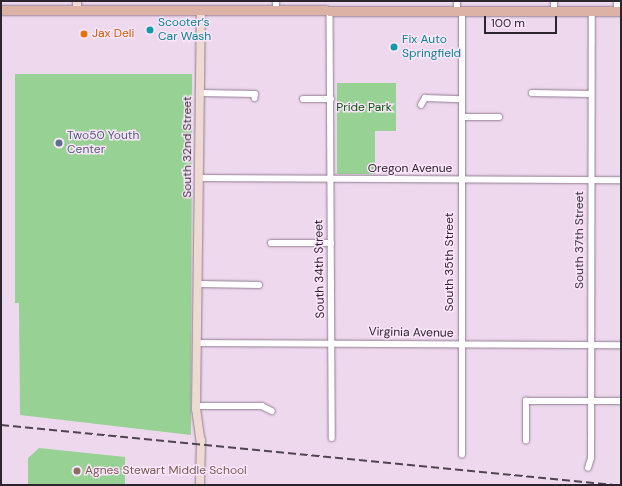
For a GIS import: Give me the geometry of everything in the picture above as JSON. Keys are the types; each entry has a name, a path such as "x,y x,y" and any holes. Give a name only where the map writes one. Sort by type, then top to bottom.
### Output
{"main road":[{"path":"1,10 77,6 201,10 276,6 330,10 619,11"}],"street":[{"name":"South 35th Street","path":"457,1 459,11 462,117 462,455"},
{"path":"554,1 554,11"},
{"path":"617,1 619,11"},
{"name":"South 32nd Street","path":"200,485 201,444 196,409 199,406 200,343 199,178 201,10"},
{"name":"South 34th Street","path":"330,10 332,438"},
{"name":"South 37th Street","path":"588,468 591,401 592,11"},
{"path":"532,93 591,94"},
{"path":"200,94 255,94 255,98"},
{"path":"421,105 426,98 461,99"},
{"path":"303,99 331,99"},
{"path":"462,117 499,117"},
{"name":"Oregon Avenue","path":"199,178 331,180 621,180"},
{"path":"271,243 330,243"},
{"path":"200,284 259,285"},
{"name":"Virginia Avenue","path":"200,343 621,345"},
{"path":"526,441 526,401 621,401"},
{"path":"199,406 262,406 272,411"}],"green space":[{"path":"15,74 192,74 191,435 20,415 19,303 15,303"},
{"name":"Pride Park","path":"337,83 396,83 396,131 375,131 375,174 337,174"},
{"name":"Agnes Stewart Middle School","path":"39,448 125,457 125,485 28,485 28,458"}],"railway":[{"path":"1,425 614,485"}],"place":[{"name":"Scooter’s Car Wash","path":"150,30"},
{"name":"Jax Deli","path":"84,34"},
{"name":"Fix Auto Springfield","path":"394,47"},
{"name":"Two50 Youth Center","path":"59,143"},
{"name":"Agnes Stewart Middle School","path":"77,471"}]}
